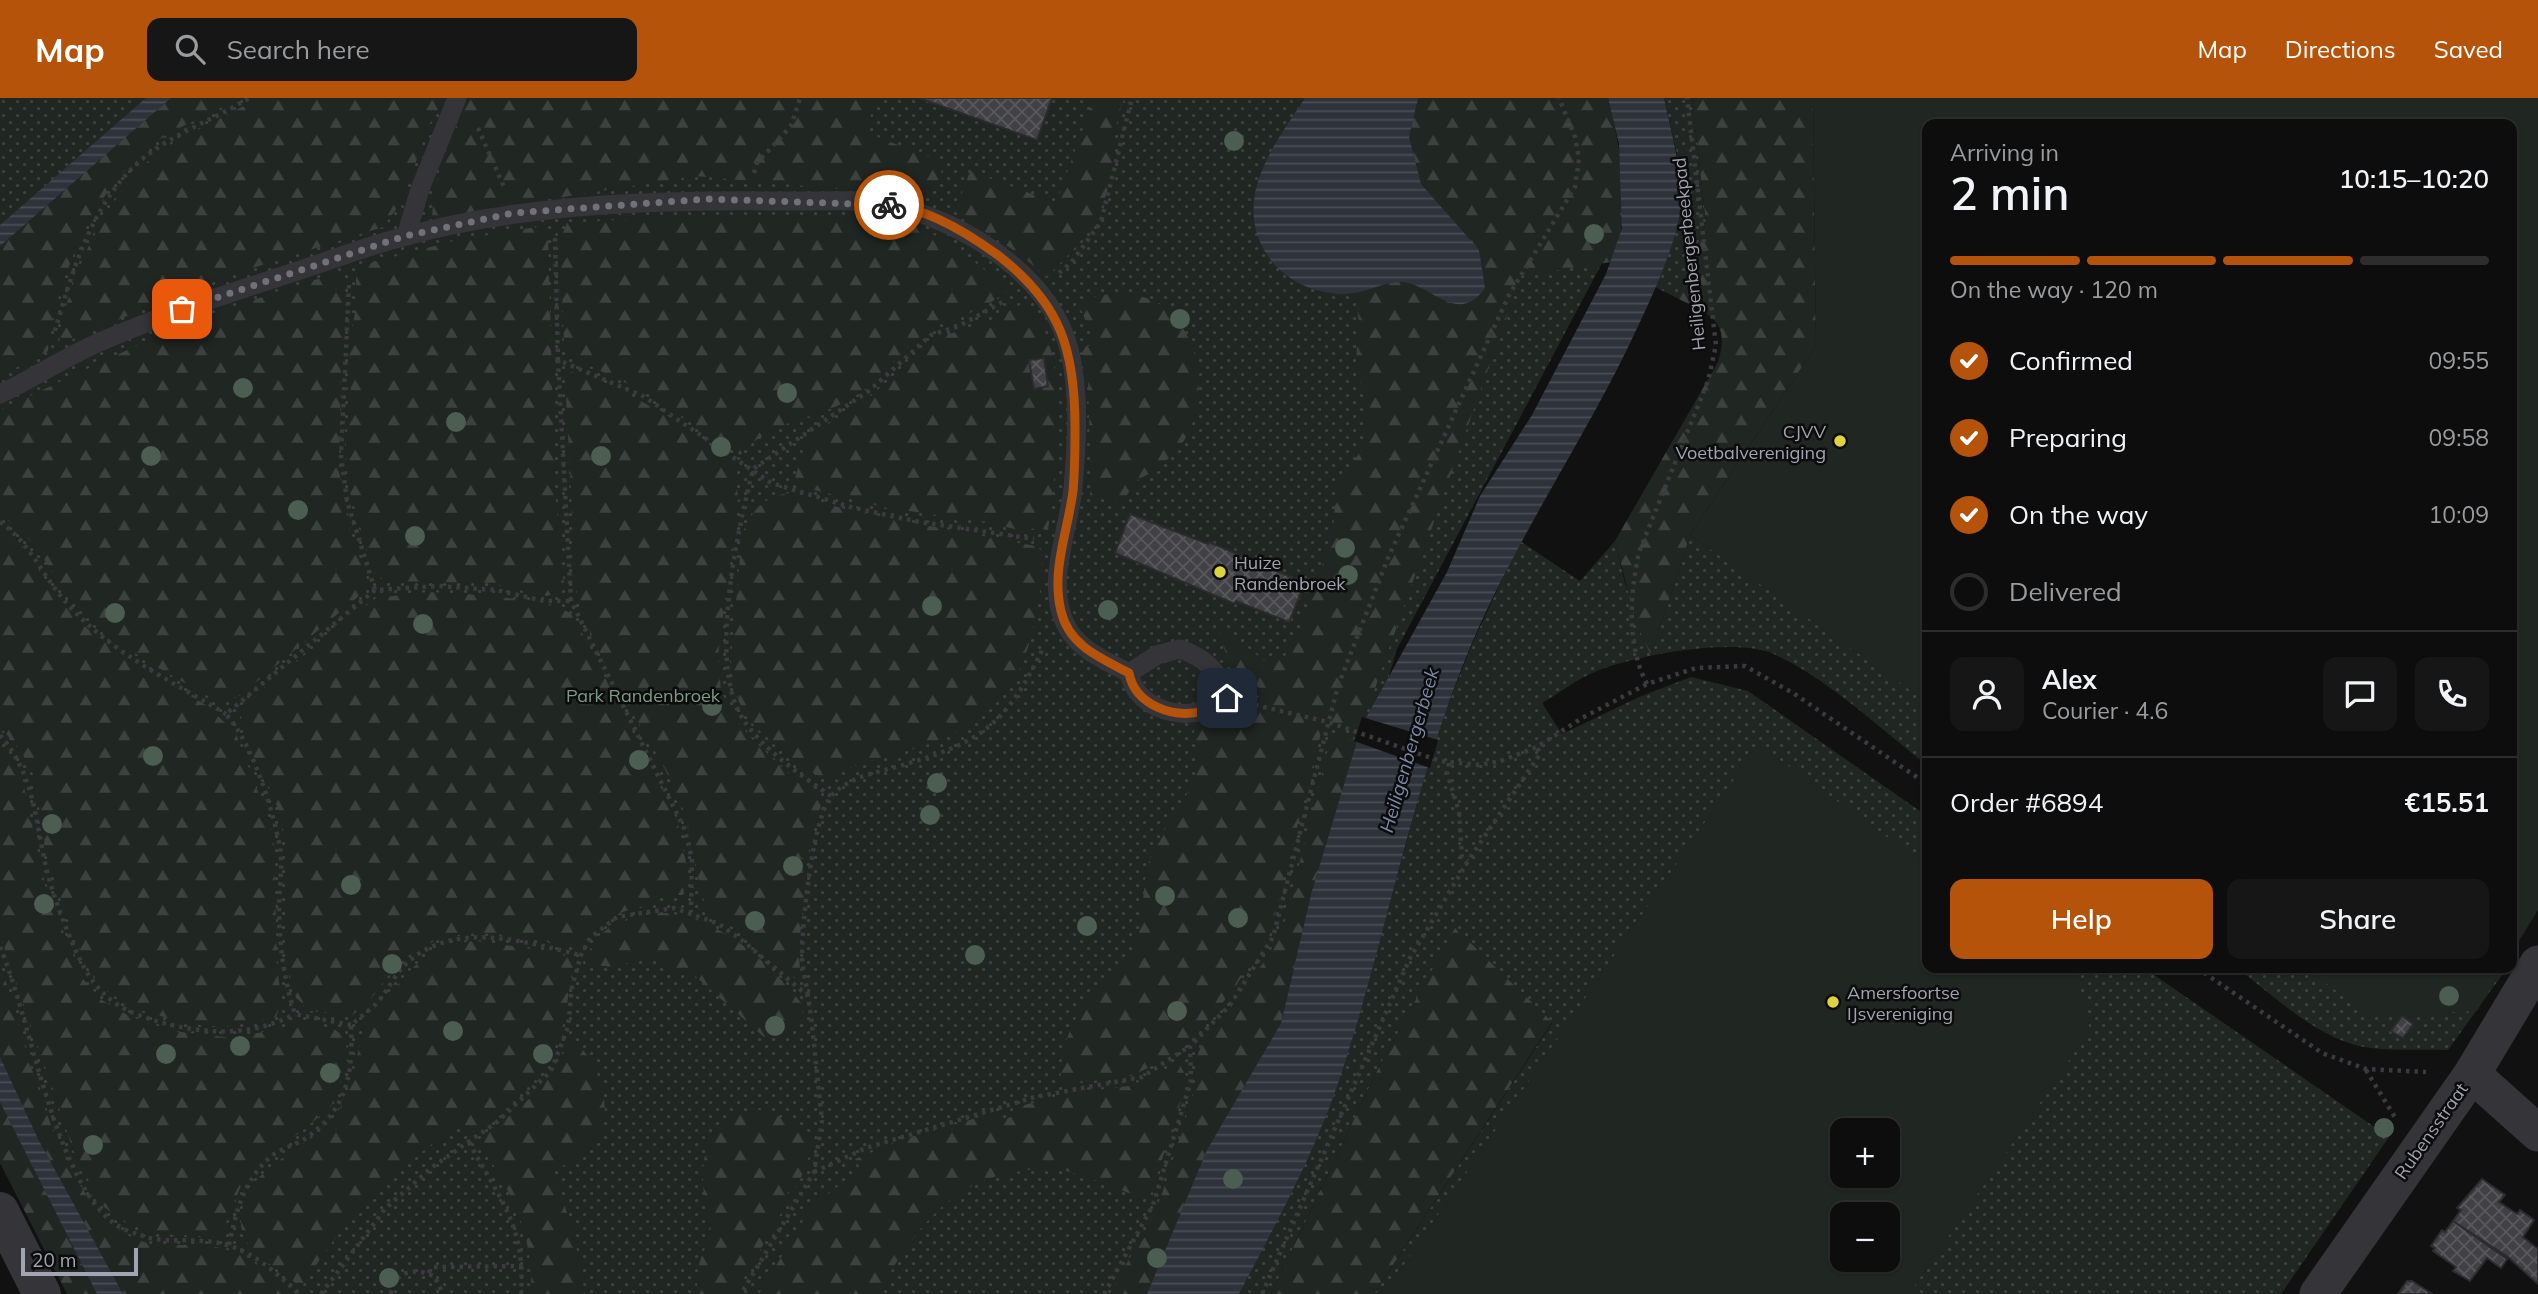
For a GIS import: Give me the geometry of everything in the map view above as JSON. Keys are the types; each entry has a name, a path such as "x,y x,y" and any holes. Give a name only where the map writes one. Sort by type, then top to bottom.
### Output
{"street":[{"name":"Rubensstraat","path":"2318,1294 2472,1074 2538,964"},
{"path":"2472,1074 2538,1133"},
{"path":"0,1211 41,1294"}],"lane":[{"path":"405,236 420,189 457,98"},
{"path":"0,394 99,342 182,309 405,236 513,213 707,199 896,206 932,218 984,245 1021,273 1058,320 1069,350 1075,393 1073,491 1062,543 1058,579 1061,612 1069,631 1087,651 1129,673"},
{"path":"1180,649 1199,656 1206,662 1218,676 1227,698 1205,711 1182,714 1156,707 1142,699 1132,687 1129,673 1157,655 1180,649"}],"path":[{"path":"56,363 55,332 97,214 133,169 150,153 248,98"},
{"path":"747,201 757,163 791,126 800,98"},
{"path":"1038,292 1070,263 1101,222 1132,98"},
{"path":"814,1172 888,1141 1035,1097 1142,1077 1191,1046 1230,1005 1273,937 1338,686 1388,558 1474,369 1525,265 1562,212 1575,187 1579,159 1575,136 1559,98"},
{"name":"Heiligenbergerbeekpad","path":"1647,684 1639,668 1633,637 1633,580 1639,552 1708,381 1716,345 1687,98"},
{"path":"477,125 502,180 513,213"},
{"path":"555,209 558,360 571,601 684,828 692,858 691,912"},
{"path":"342,257 349,281 341,456 347,501 376,590"},
{"path":"831,796 793,770 744,721 729,687 726,654 730,606 740,523 752,469 870,390 931,335 993,310 1013,295"},
{"path":"558,360 643,396 771,483 854,508 920,522 1062,543"},
{"path":"0,522 28,546 64,601 95,630 135,659 226,714 238,727 256,770 280,850 279,911 284,979 295,1014"},
{"path":"226,714 376,590 438,586 495,590 544,601 571,601"},
{"path":"741,1294 814,1172 822,1121 802,958 817,823 831,796 856,778 942,754 992,726 1023,690 1061,612"},
{"path":"1227,698 1328,722 1449,763 1490,763 1537,747 1582,718 1647,684 1696,668 1745,666 1793,693 1922,781"},
{"path":"0,735 17,755 31,790 47,876 59,911 81,965 90,981 104,996 131,1012 193,1030 248,1030 272,1026 295,1014 351,1025"},
{"path":"1262,1294 1410,958 1468,861 1540,754 1537,747"},
{"path":"1449,763 1447,772 1459,812 1462,856 1468,861"},
{"path":"320,1294 385,1209 431,1168 497,1122 551,1071 568,1027 572,987 581,955 590,938 617,917 674,908 691,912 719,924 808,996"},
{"path":"351,1025 376,1003 409,961 443,942 460,938 504,938 581,955"},
{"path":"0,947 21,1003 53,1116 78,1176 102,1212 113,1223 151,1239 205,1241 229,1245 255,1256 299,1294"},
{"path":"2204,973 2322,1053 2366,1069 2472,1074"},
{"path":"229,1245 235,1214 250,1179 270,1156 305,1139 327,1120 344,1094 352,1063 351,1025"},
{"path":"1104,1294 1153,1205 1191,1081 1191,1046"},
{"path":"2366,1069 2416,1153"},
{"path":"469,1142 514,1221 522,1266 521,1294"},
{"path":"428,1273 434,1267 522,1266"},
{"path":"391,1294 391,1288 403,1274 419,1270 428,1273 441,1286 443,1294"}],"green space":[{"name":"Park Randenbroek","path":"0,98 1602,98 1615,212 1601,265 1397,649 1326,885 1171,1294 71,1294 0,1152"},
{"path":"171,98 239,98 157,141 135,159 116,181 98,207 70,264 52,323 48,351 0,376 0,246"},
{"path":"257,98 444,98 429,125 402,201 383,227 205,283 59,345 62,321 79,268 92,240 123,189 158,153"},
{"path":"466,98 877,98 865,132 944,163 938,183 925,197 695,176 432,218 434,189"},
{"path":"1094,98 1125,98 1118,120 1108,189 1091,226 1047,277 1018,253 960,216 959,201 970,171 1056,203"},
{"path":"1418,98 1608,98 1618,146 1624,199 1621,230 1611,262 1521,276 1362,725 1322,729 1270,934 1257,955 1211,1017 1174,1052 1131,1075 1061,1085 1063,1056 1071,1028 1085,1002 1127,956 1137,939 1151,856 1187,795 1198,769 1198,752 1192,721 1229,714 1244,717 1265,693 1228,657 1219,624 1264,661 1283,659 1299,633 1333,531 1336,490 1361,450 1366,428 1366,409 1356,361 1359,321 1354,293 1402,281 1412,283 1448,302 1467,302 1479,297 1479,250 1421,184 1409,137"},
{"path":"1664,98 1692,98 1706,223 1677,298 1655,287 1680,217 1677,154"},
{"path":"1692,98 1813,98 1816,346 1690,535 1651,656 1636,622 1615,541 1718,362 1722,337 1715,321 1677,298 1706,223"},
{"name":"CJVV Voetbalvereniging","path":"1813,98 2538,98 2538,910 2517,944 2517,119 1922,119 1922,698 1690,535 1816,346"},
{"path":"666,217 881,218 913,225 970,258 1008,289 987,305 945,322 924,334 905,349 871,384 852,398 766,433 740,455 649,394 569,356 564,346 560,240 567,223"},
{"path":"542,226 548,233 555,491 564,584 557,593 547,596 488,583 385,581 373,572 349,489 345,454 352,374 348,351 356,307 356,267 453,241"},
{"path":"338,273 345,286 346,303 341,367 339,471 349,527 367,579 366,590 240,696 219,702 146,660 95,623 70,597 24,534 0,516 0,410 155,337 278,291"},
{"path":"1109,294 1145,298 1156,302 1171,314 1192,346 1199,384 1193,422 1185,439 1163,463 1137,481 1122,503 1090,496 1094,454 1090,453 1088,379 1081,348 1095,344 1077,300"},
{"path":"1020,305 1038,318 1049,342 1055,372 1057,444 1048,530 1036,528 1022,531 988,522 887,508 806,488 794,482 804,447 824,426 852,412 939,337 983,324"},
{"path":"577,369 662,412 735,463 738,499 718,655 721,691 734,717 751,738 787,772 818,793 822,802 811,834 808,858 800,858 797,879 806,881 798,978 792,977 740,932 708,912 683,809 657,754 611,674 585,618 576,589 565,376"},
{"path":"791,493 851,511 1035,546 1044,552 1030,642 1007,690 988,711 963,728 932,743 840,772 843,780 823,778 806,769 755,727 739,702 731,671 742,536 749,519 759,506 773,497"},
{"path":"0,527 26,550 58,600 90,631 132,661 209,707 236,734 269,821 274,846 277,969 282,1001 276,1017 226,1027 188,1024 133,1008 103,988 86,965 58,893 46,851 34,776 21,751 0,727"},
{"path":"1690,535 1922,691 1922,761 1835,691 1776,655 1737,647 1687,650 1651,656"},
{"path":"1520,541 1580,581 1615,541 1625,583 1651,656 1590,674 1542,703 1562,734 1639,697 1691,677 1748,691 1922,813 1922,973 2151,973 2389,1137 2281,1294 1374,1294 1552,1023 1455,929 1378,1069 1271,1294 1239,1294 1295,1185 1333,1097 1363,1002 1435,737 1473,642"},
{"path":"428,592 482,595 546,604 573,615 677,820 687,867 683,895 657,895 656,904 612,917 595,929 580,948 486,933 440,939 419,949 399,964 365,1005 352,1015 309,1011 293,994 288,962 286,845 278,808 248,745 241,713 257,693 376,598"},
{"path":"1332,733 1357,742 1312,891 1281,1023 1207,1150 1147,1294 1110,1294 1154,1214 1163,1191 1194,1091 1198,1054 1203,1041 1267,958 1285,921"},
{"path":"0,743 22,778 46,889 83,979 102,1000 129,1016 172,1031 225,1037 258,1033 305,1022 334,1029 344,1037 348,1052 346,1067 331,1107 243,1181 220,1237 156,1234 122,1221 103,1206 76,1158 0,935"},
{"name":"Amersfoortse IJsvereniging","path":"1758,744 1922,862 1922,973 2076,973 2090,1030 1909,1294 1384,1294"},
{"path":"660,913 702,922 742,944 792,991 805,1008 796,1021 789,1029 764,1037 695,976 677,972 656,959 641,958 614,966 585,963 596,940 613,926"},
{"path":"1455,928 1552,1022 1374,1294 1271,1294 1378,1069"},
{"path":"477,941 559,953 575,961 557,1044 538,1075 513,1101 469,1135 460,1124 391,1178 335,1239 301,1288 262,1258 247,1242 242,1232 241,1220 245,1200 265,1171 311,1139 337,1113 351,1082 367,1024 405,976 436,951 462,942"},
{"path":"0,964 51,1124 69,1165 90,1200 116,1227 147,1243 167,1246 200,1245 227,1250 262,1268 293,1294 123,1294 38,1139 0,1057"},
{"path":"2243,973 2503,973 2448,1050 2371,1048 2352,1044 2300,1017"},
{"path":"2311,973 2500,973 2477,1011 2372,1016"},
{"path":"570,1039 588,1056 595,1069 604,1096 605,1110 599,1135 590,1147 553,1172 573,1230 585,1294 531,1294 529,1252 518,1213 500,1176 477,1141 543,1085"},
{"path":"1179,1064 1188,1079 1149,1200 1053,1168 1037,1168 995,1176 953,1198 934,1214 904,1251 878,1294 759,1294 812,1206 861,1169 855,1159 899,1141 993,1113 996,1122 1017,1115 1016,1107 1072,1093 1129,1086"},
{"path":"0,1102 97,1294 67,1294 0,1163"},
{"path":"765,1109 815,1135 807,1163 794,1190 790,1188 787,1192 791,1196 735,1294 698,1294 699,1264 712,1236 703,1181 708,1142 714,1127 738,1114"}],"water":[{"path":"146,98 171,98 0,246 0,225"},
{"path":"1305,98 1418,98 1409,137 1421,184 1479,250 1485,288 1474,299 1464,304 1453,303 1422,288 1400,282 1353,293 1323,292 1294,281 1272,261 1257,234 1255,197 1259,179 1274,145"},
{"name":"Heiligenbergerbeek","path":"1608,98 1664,98 1677,159 1681,206 1676,232 1662,272 1620,363 1511,561 1472,643 1432,754 1369,982 1334,1095 1290,1196 1239,1294 1147,1294 1207,1150 1281,1023 1312,891 1362,725 1447,572 1480,496 1532,415 1606,274 1622,228 1619,144"},
{"path":"0,1057 38,1139 123,1294 97,1294 0,1102"}],"pier":[{"path":"1362,717 1438,740 1430,768 1354,741"}],"building":[{"path":"919,98 1052,98 1037,140"},
{"path":"1044,358 1048,386 1034,389 1029,360"},
{"name":"Huize Randenbroek","path":"1130,514 1208,544 1209,542 1305,583 1289,622 1236,601 1235,604 1115,553"},
{"path":"2402,1016 2413,1024 2403,1038 2391,1031"},
{"path":"2482,1179 2505,1195 2499,1202 2517,1214 2520,1210 2534,1220 2523,1237 2538,1249 2538,1284 2508,1257 2453,1221 2461,1210 2457,1208"},
{"path":"2453,1221 2507,1259 2501,1268 2487,1258 2470,1281 2453,1271 2456,1267 2433,1251 2435,1248 2431,1246 2442,1230 2445,1232"},
{"path":"2407,1281 2412,1281 2432,1294 2398,1294"}],"way so far":[{"path":"182,309 405,236 513,213 707,199 889,205"}],"place":[{"name":"CJVV Voetbalvereniging","path":"1840,441"},
{"name":"Huize Randenbroek","path":"1220,572"},
{"name":"Amersfoortse IJsvereniging","path":"1833,1002"}],"route":[{"path":"889,205 932,218 984,245 1021,273 1058,320 1069,350 1075,393 1073,491 1062,543 1058,579 1061,612 1069,631 1087,651 1129,673 1132,687 1142,699 1156,707 1182,714 1205,711 1227,698"}]}
